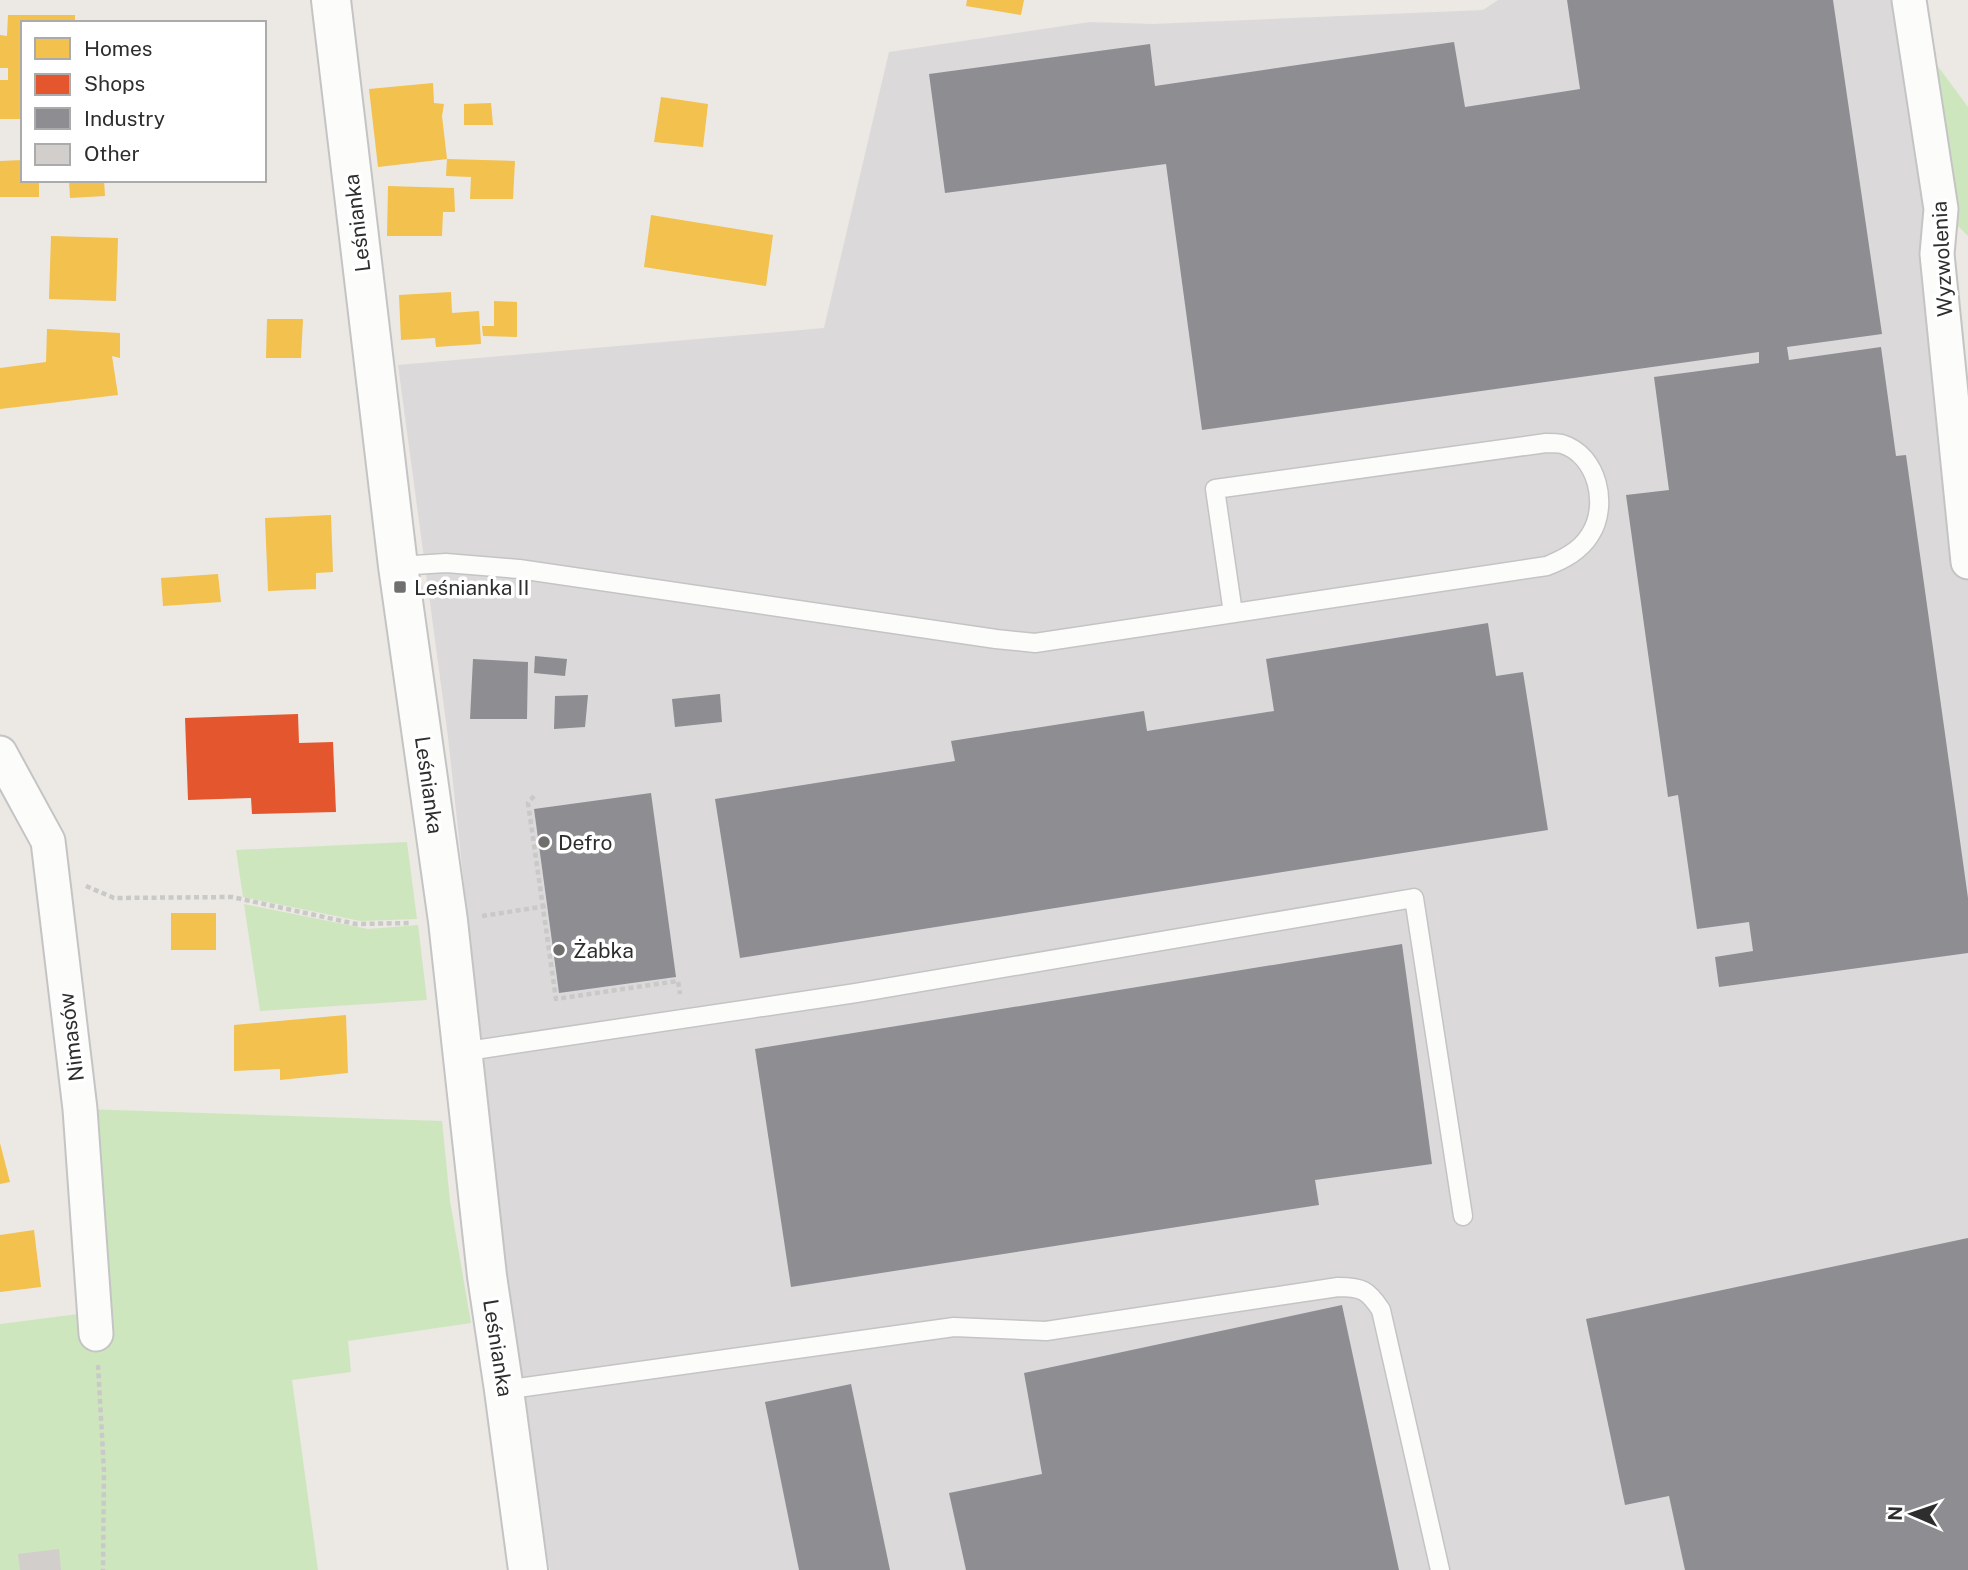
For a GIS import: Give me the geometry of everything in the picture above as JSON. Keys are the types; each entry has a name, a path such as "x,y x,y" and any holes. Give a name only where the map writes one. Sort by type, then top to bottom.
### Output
{"street":[{"name":"Leśnianka","path":"331,0 398,566 462,919 461,1052 487,1276 528,1570"},
{"name":"Wyzwolenia","path":"1909,0 1941,209 1937,254 1968,562"},
{"name":"Nimasów","path":"0,752 48,841 80,1109 96,1334"}],"lane":[{"path":"398,566 446,563 519,569 983,638 1035,643 1547,566 1579,549 1590,535 1598,519 1597,484 1590,468 1578,454 1563,445 1546,443 1215,489 1233,613"},
{"path":"461,1052 856,993 1414,898 1463,1216"},
{"path":"504,1390 954,1327 1046,1331 1338,1287 1355,1287 1371,1294 1381,1310 1440,1570"}],"path":[{"path":"534,796 528,803 545,906 556,999 678,981 684,1019"},
{"path":"52,877 67,878 114,898 232,897 356,924 462,919 545,906"},
{"path":"96,1334 104,1471 103,1570"}],"shaded area":[{"path":"1498,0 1909,0 1968,562 1968,1570 550,1570 524,1438 448,737 398,365 824,328 889,52 1090,22 1153,24 1483,10"}],"green space":[{"path":"1914,34 1968,107 1968,236 1941,209"},
{"path":"407,842 417,919 360,921 243,897 236,850"},
{"path":"244,904 368,929 418,925 427,1000 260,1011"},
{"path":"84,1109 442,1121 450,1201 471,1323 348,1341 351,1372 292,1380 318,1570 0,1570 0,1324 102,1311"}],"building: Homes":[{"path":"967,0 1024,0 1021,15 966,6"},
{"path":"8,15 75,15 75,21 21,21 21,119 0,119 0,80 8,80 8,68 0,68 0,35 7,36"},
{"path":"433,83 434,103 444,104 442,116 447,159 378,167 369,89"},
{"path":"661,97 708,104 703,147 654,142"},
{"path":"491,103 493,125 464,125 464,104"},
{"path":"447,159 515,161 513,199 470,199 471,177 446,176"},
{"path":"21,160 21,182 39,182 39,197 0,197 0,161"},
{"path":"69,182 104,182 105,196 70,198"},
{"path":"388,186 454,188 455,212 443,212 442,236 387,236"},
{"path":"651,215 773,235 766,286 644,267"},
{"path":"51,236 118,238 116,301 49,299"},
{"path":"451,292 452,313 479,311 481,344 436,347 435,338 401,340 399,295"},
{"path":"494,301 517,302 517,337 483,336 482,326 494,326"},
{"path":"267,319 303,319 301,358 266,358"},
{"path":"47,329 120,333 120,358 112,356 118,395 0,409 0,368 46,362"},
{"path":"331,515 333,572 316,573 316,589 268,591 265,518"},
{"path":"218,574 221,602 163,606 161,578"},
{"path":"171,913 216,913 216,950 171,950"},
{"path":"346,1015 348,1073 280,1080 280,1069 234,1071 234,1025"},
{"path":"0,1143 10,1182 0,1184"},
{"path":"34,1230 41,1287 0,1292 0,1235"}],"building: Shops":[{"path":"298,714 299,743 333,742 336,812 252,814 251,798 188,800 185,718"}],"building: Industry":[{"path":"1567,0 1833,0 1882,334 1787,347 1789,360 1881,347 1896,456 1906,455 1968,898 1968,953 1719,987 1715,957 1753,951 1749,922 1697,929 1678,795 1668,797 1626,495 1669,490 1654,377 1759,363 1759,352 1202,430 1166,164 945,193 929,74 1150,44 1155,86 1454,42 1465,107 1580,89"},
{"path":"1488,623 1496,676 1523,672 1548,830 740,958 715,799 955,761 951,741 1144,711 1147,731 1274,711 1266,659"},
{"path":"535,656 567,659 565,676 534,673"},
{"path":"473,659 528,662 527,719 470,719"},
{"path":"720,694 722,722 675,727 672,699"},
{"path":"588,695 585,727 554,729 555,696"},
{"path":"651,793 676,977 559,993 534,809"},
{"path":"1402,944 1432,1164 1315,1180 1319,1205 791,1287 755,1049"},
{"path":"1968,1238 1968,1570 1685,1570 1669,1496 1625,1505 1586,1319"},
{"path":"1342,1305 1399,1570 966,1570 949,1493 1042,1474 1024,1373"},
{"path":"851,1384 890,1570 799,1570 765,1402"}],"building: Other":[{"path":"59,1549 61,1570 20,1570 18,1554"}],"place":[{"name":"Leśnianka II","path":"400,587"},
{"name":"Defro","path":"544,842"},
{"name":"Żabka","path":"559,950"}]}
